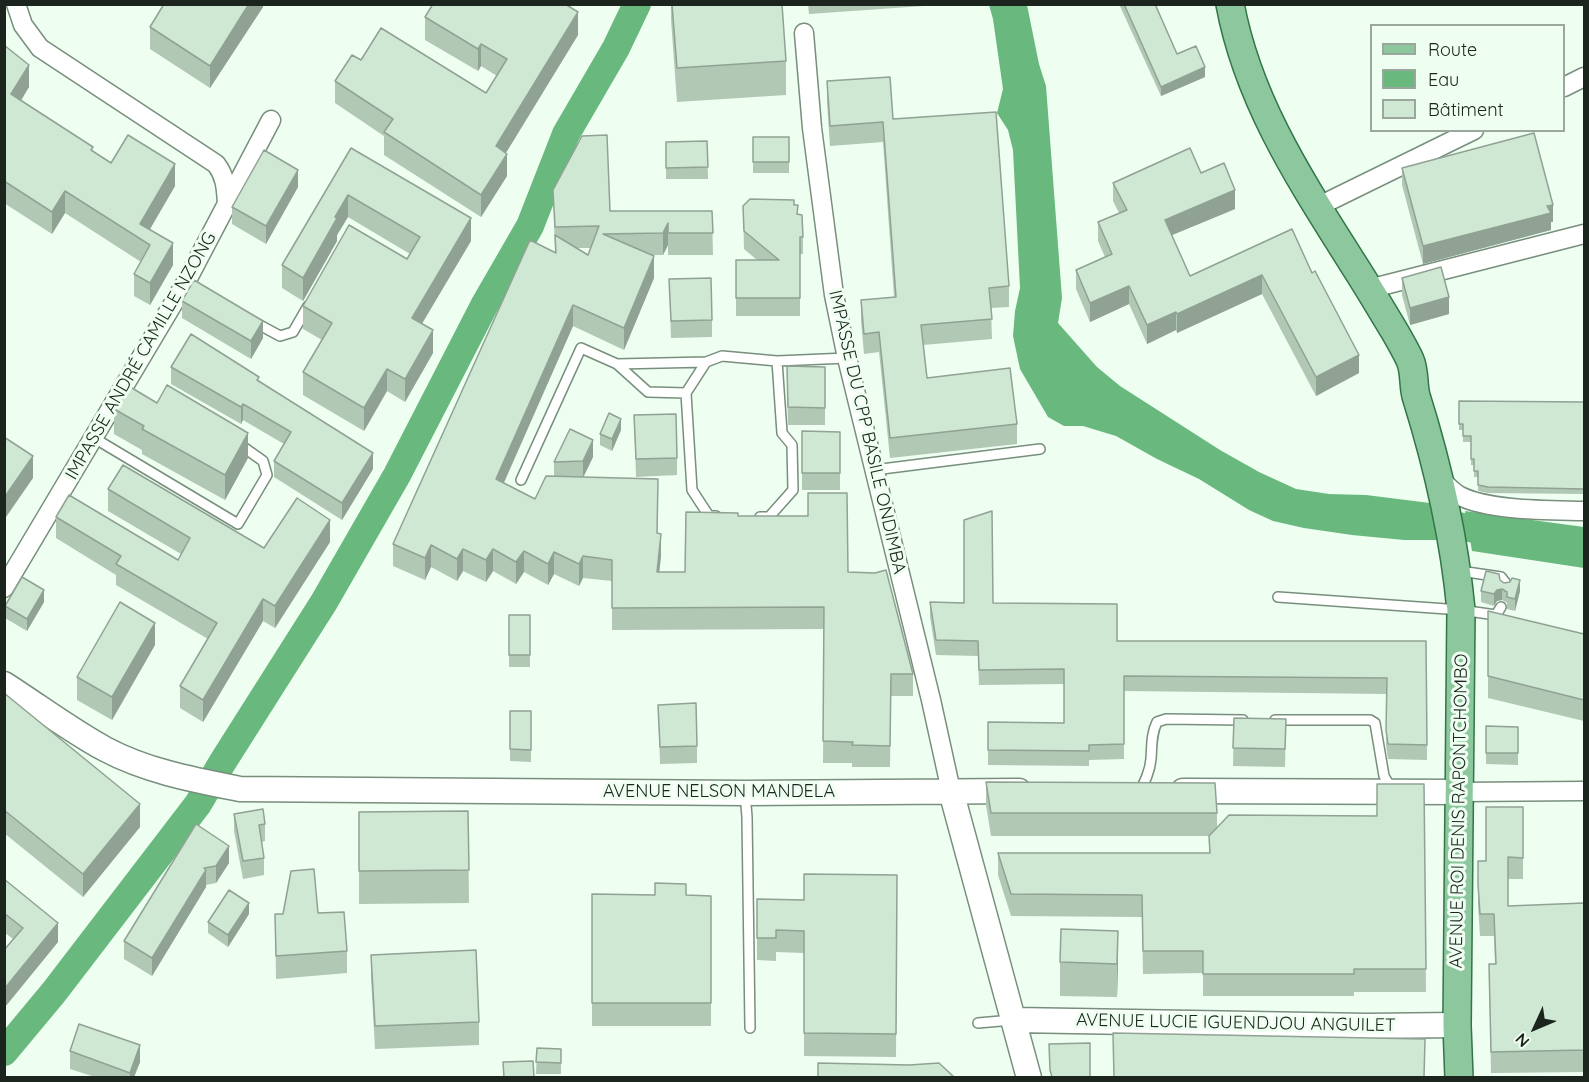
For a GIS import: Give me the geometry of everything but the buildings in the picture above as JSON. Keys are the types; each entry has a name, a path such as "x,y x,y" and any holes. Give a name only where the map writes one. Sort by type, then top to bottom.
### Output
{"main road":[{"path":"1215,4 1222,41 1258,134 1301,212 1361,304 1395,365 1415,393"},
{"path":"1230,4 1243,55 1259,99 1279,142 1411,362 1415,393"},
{"name":"AVENUE ROI DENIS RAPONTCHOMBO","path":"1415,393 1426,423 1442,490 1456,558 1461,610 1457,1025 1459,1077"},
{"name":"AVENUE NELSON MANDELA","path":"4,684 105,749 145,766 177,776 240,789 745,794 1046,791"},
{"path":"951,791 1029,1077"},
{"path":"1128,791 1460,792"},
{"name":"AVENUE LUCIE IGUENDJOU ANGUILET","path":"1015,1020 1367,1026 1457,1025"}],"street":[{"path":"16,4 23,25 40,48 216,164 223,173 227,204"},
{"name":"IMPASSE DU CPP BASILE ONDIMBA","path":"804,33 821,201 834,294 874,470 932,700 951,791"},
{"path":"1565,86 1584,77"},
{"name":"IMPASSE ANDRÉ CAMILLE NZONG","path":"4,588 190,285 227,204 271,120"},
{"path":"1317,207 1470,132"},
{"path":"1369,289 1584,234"},
{"path":"1442,490 1496,506 1584,511"},
{"path":"1460,792 1584,790"}],"lane":[{"path":"242,315 280,336 293,332 310,302"},
{"path":"521,480 581,348 617,364 648,392 686,393"},
{"path":"617,364 706,362 722,356 777,361 847,358"},
{"path":"745,517 769,517 793,489 792,445 782,433 777,361"},
{"path":"706,362 686,393 692,490 709,516 721,516"},
{"path":"94,438 238,524 267,475 263,461 231,439"},
{"path":"874,470 1040,449"},
{"path":"1456,558 1501,578 1506,588"},
{"path":"1278,597 1461,610 1496,615 1501,608"},
{"path":"1128,791 1148,777 1152,731 1157,722 1166,719 1250,720"},
{"path":"1262,720 1370,720 1375,723 1384,776 1393,790"},
{"path":"745,794 748,828 750,1028"},
{"path":"978,1023 1015,1020"}],"water":[{"path":"989,5 1027,5 1046,86 1062,298 1058,323 1097,367 1120,386 1220,450 1296,489 1430,503 1437,540 1404,540 1352,535 1273,521 1116,436 1083,426 1064,426 1048,417 1020,369 1013,336 1020,288 1013,150 1008,130 997,113 1003,89"},
{"path":"1465,511 1584,527 1584,568 1472,551"}],"waterway":[{"path":"4,1052 54,992 198,804 324,602 397,475 485,304 530,226 566,134 616,48 637,4"},
{"path":"1425,520 1584,549"}]}
